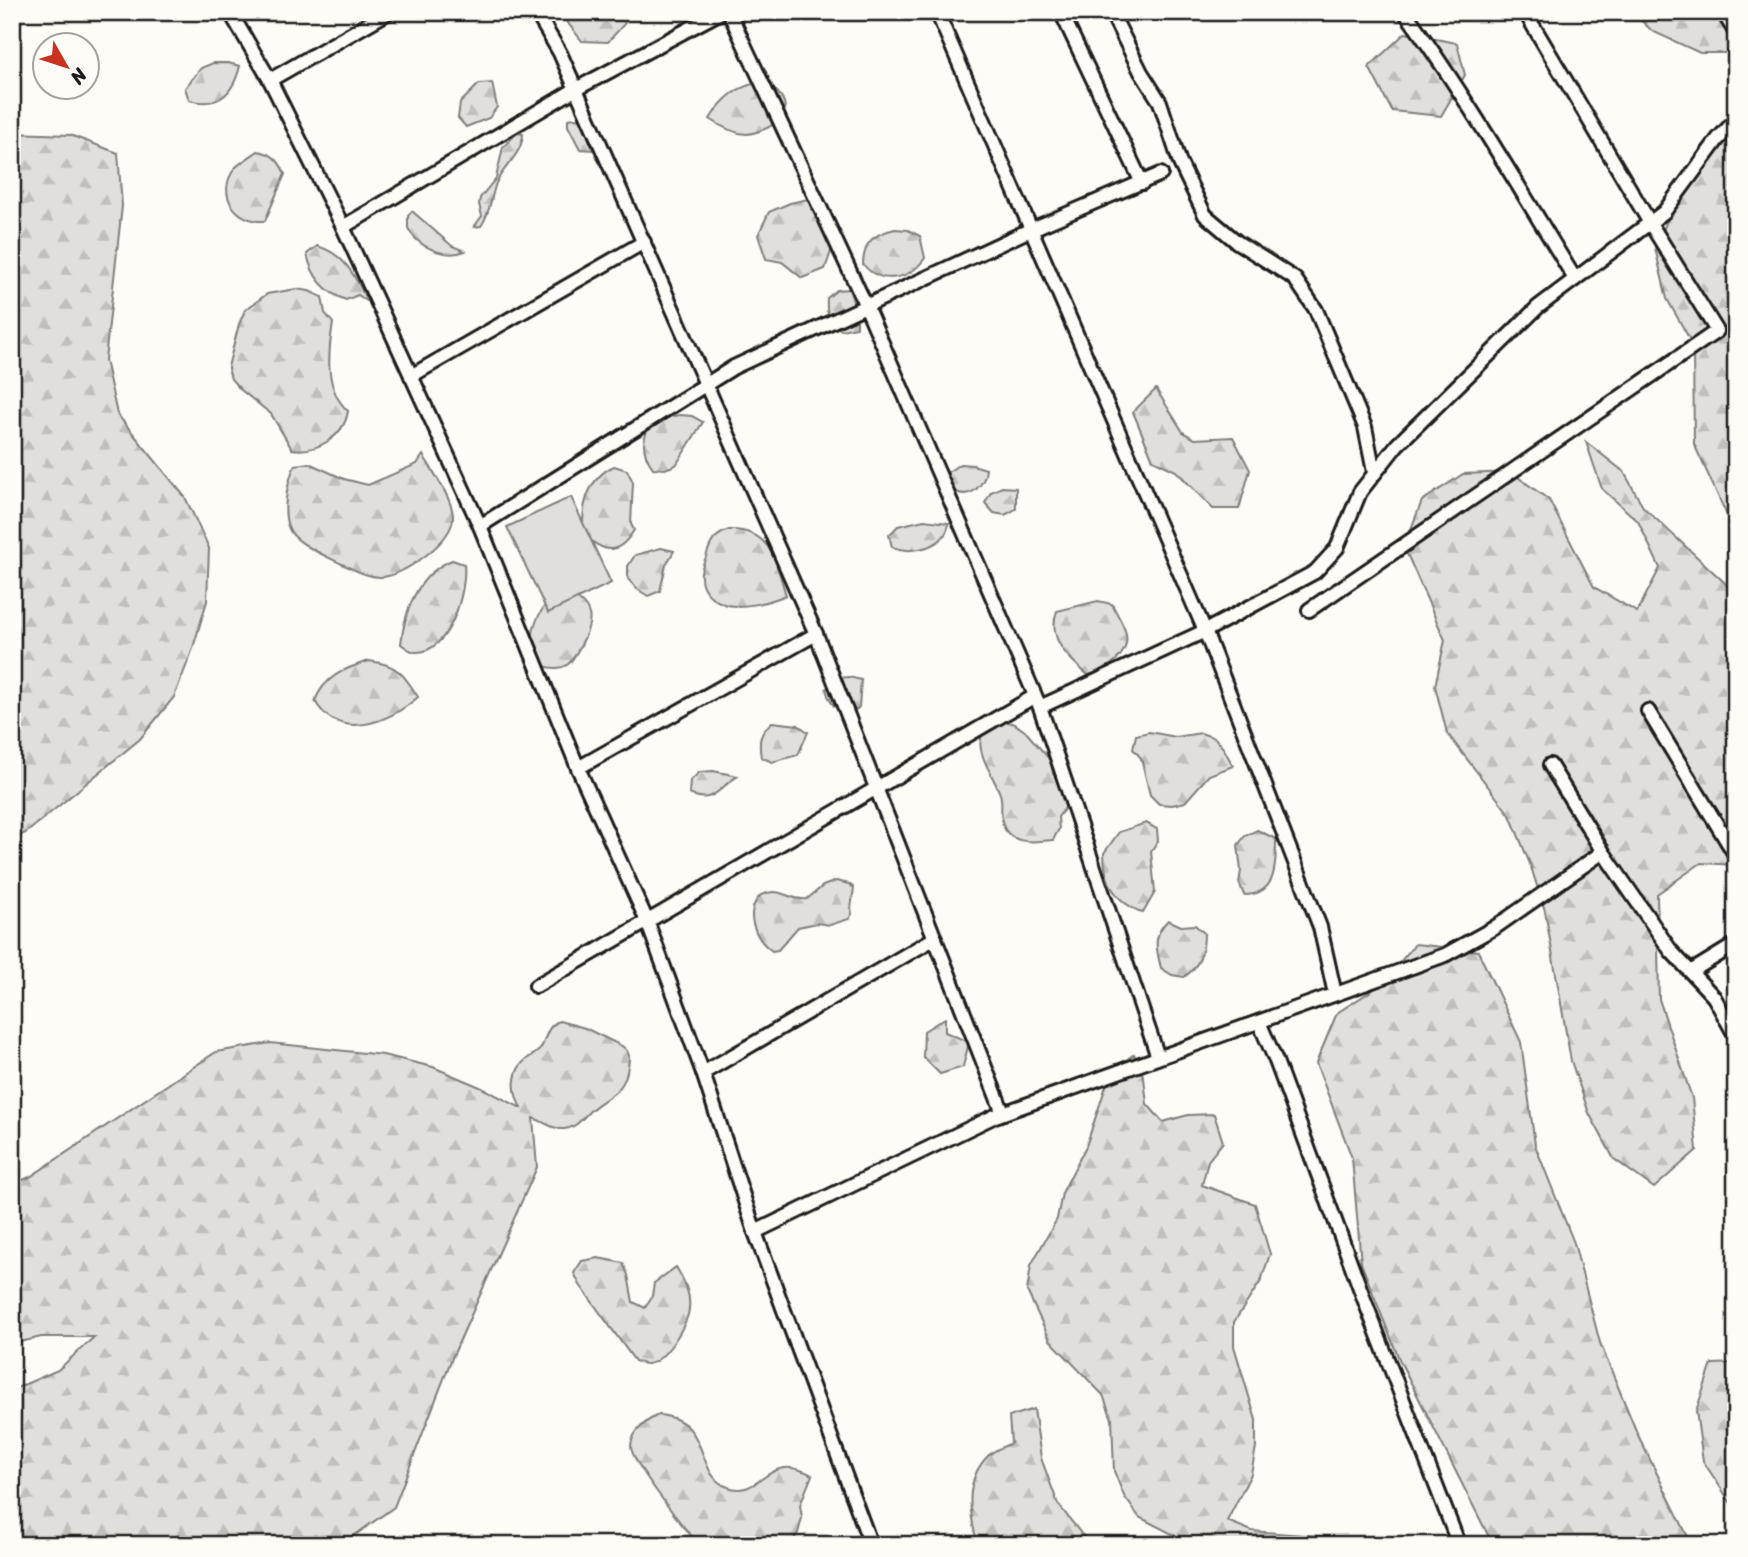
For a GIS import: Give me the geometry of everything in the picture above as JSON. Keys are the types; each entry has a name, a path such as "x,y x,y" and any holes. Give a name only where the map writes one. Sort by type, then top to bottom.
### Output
{"street":[{"path":"230,12 270,80 343,227 480,526 578,768 647,921 703,1073 755,1232 871,1545"},
{"path":"270,80 389,12"},
{"path":"536,12 560,53 816,634 1003,1113"},
{"path":"343,227 576,89 721,12"},
{"path":"729,12 866,306 1037,701 1158,1057"},
{"path":"937,12 1205,631 1320,927 1335,994"},
{"path":"1061,12 1142,183"},
{"path":"1111,12 1141,72 1160,102 1180,163 1205,215 1237,242 1295,279 1316,310 1365,427 1374,472"},
{"path":"1405,12 1440,60 1576,279"},
{"path":"1310,610 1717,331 1525,12"},
{"path":"1723,12 1736,33"},
{"path":"536,986 876,787 1037,701 1205,631 1315,572 1337,548 1360,492 1397,445 1538,307 1664,212 1718,139 1736,120"},
{"path":"480,526 734,367 1032,229 1161,174"},
{"path":"411,376 644,242"},
{"path":"578,768 816,634"},
{"path":"1648,711 1736,856"},
{"path":"1550,765 1603,852 1671,951 1714,997 1736,1037"},
{"path":"755,1232 1003,1113 1455,949 1494,928 1603,852"},
{"path":"703,1073 935,939"},
{"path":"1692,971 1736,944"},
{"path":"1259,1022 1459,1545"}],"green space":[{"path":"564,12 623,12 625,23 608,42 582,41 567,22"},
{"path":"1632,12 1736,12 1736,53 1700,53 1652,31"},
{"path":"1405,33 1457,43 1465,75 1441,116 1392,111 1369,67"},
{"path":"213,63 240,66 229,91 209,102 189,100 185,88 201,68"},
{"path":"763,82 778,93 784,105 782,117 776,123 746,134 727,129 710,119 720,105 739,89"},
{"path":"492,83 497,107 489,118 466,127 458,118 460,103 479,84"},
{"path":"568,119 581,119 593,150 580,149 568,126"},
{"path":"1725,119 1736,119 1736,535 1694,444 1693,345 1667,299 1655,248 1696,155"},
{"path":"12,133 70,135 118,153 122,206 105,360 117,414 185,497 209,548 207,601 174,697 140,739 26,833 12,839"},
{"path":"517,133 523,134 519,148 496,183 484,221 481,226 474,227 482,216 480,198 496,178 503,147"},
{"path":"258,151 275,158 285,174 265,221 245,217 237,212 228,197 227,188 235,168"},
{"path":"817,197 832,218 834,243 825,269 802,278 782,262 766,259 758,235 769,212 790,203"},
{"path":"412,211 452,246 465,251 441,252 418,241 408,228 408,216"},
{"path":"895,229 908,230 920,236 925,258 911,271 895,278 886,278 870,271 863,264 865,250 876,236"},
{"path":"317,246 342,261 354,275 368,302 358,295 346,300 331,293 320,283 307,254"},
{"path":"296,289 322,297 325,313 333,323 329,358 331,381 340,402 348,411 335,436 320,446 301,450 292,449 271,414 231,379 228,367 245,310 267,294"},
{"path":"849,289 857,314 857,327 841,330 829,316 827,298 837,290"},
{"path":"1156,389 1183,432 1195,439 1233,437 1250,470 1239,509 1213,509 1176,471 1153,460 1133,412"},
{"path":"692,416 703,422 676,465 665,469 653,468 644,449 649,426 653,419"},
{"path":"1586,442 1624,472 1643,507 1724,582 1736,597 1736,865 1701,863 1657,894 1659,999 1692,1098 1697,1150 1654,1188 1614,1159 1589,1113 1571,1061 1545,911 1530,864 1510,815 1447,733 1435,686 1445,640 1404,547 1422,501 1463,474 1511,472 1549,500 1594,587 1637,612 1660,568 1638,521 1602,489"},
{"path":"423,455 446,495 453,518 451,527 438,545 418,562 388,576 364,574 311,549 290,530 285,512 289,482 295,465 309,463 344,479 368,485 417,464"},
{"path":"960,464 986,469 980,485 972,492 962,494 946,484 948,472"},
{"path":"614,466 627,470 633,482 631,524 634,530 623,544 611,549 599,546 584,535 583,515 592,486 605,471"},
{"path":"1002,487 1016,488 1016,509 1005,515 994,513 985,503 991,492"},
{"path":"571,497 611,583 548,613 507,527"},
{"path":"924,520 949,523 947,531 942,538 927,547 909,550 892,547 889,535 898,526"},
{"path":"729,530 743,531 763,541 770,549 786,595 762,603 737,606 717,601 707,592 701,580 701,571 709,548 713,540"},
{"path":"661,548 674,551 666,565 660,591 648,596 628,579 628,566 635,555"},
{"path":"452,560 464,564 463,589 454,618 438,643 427,650 411,651 401,644 406,618 415,594 430,574"},
{"path":"573,596 581,601 589,613 589,625 584,639 567,665 554,668 540,665 532,641 538,616 548,601"},
{"path":"1098,601 1112,604 1125,630 1126,642 1115,661 1088,675 1061,647 1055,621 1057,611"},
{"path":"369,661 399,672 418,697 379,721 364,724 350,725 325,714 315,701 324,686 344,670"},
{"path":"836,678 861,680 859,707 850,715 834,706 826,689"},
{"path":"1002,720 1015,724 1026,732 1051,761 1053,774 1070,795 1058,817 1059,829 1053,840 1022,841 1009,835 1005,829 1001,818 1000,794 980,743 982,734 989,726"},
{"path":"772,722 798,725 808,732 798,755 772,762 761,757 761,737"},
{"path":"1149,732 1176,737 1201,733 1215,738 1233,766 1209,775 1185,802 1159,804 1150,795 1141,758 1133,749 1136,735"},
{"path":"713,771 738,776 711,796 698,797 689,794 690,781 700,772"},
{"path":"1146,823 1157,829 1158,841 1151,851 1155,892 1143,913 1125,903 1113,890 1106,873 1104,853 1119,832"},
{"path":"1257,830 1276,839 1275,868 1269,884 1263,890 1244,895 1239,883 1241,871 1238,845 1245,836"},
{"path":"836,881 854,888 852,914 849,919 830,925 817,923 798,927 778,950 772,951 766,946 756,932 752,917 753,909 761,895 774,892 807,899 823,886"},
{"path":"1168,920 1181,926 1195,925 1204,933 1200,958 1184,977 1172,975 1161,968 1157,937"},
{"path":"1415,944 1478,951 1521,1042 1535,1145 1574,1243 1600,1343 1637,1433 1692,1545 1493,1545 1400,1361 1361,1263 1352,1158 1316,1063 1337,1013 1382,984"},
{"path":"945,1018 945,1032 969,1042 963,1067 940,1074 923,1057 924,1031"},
{"path":"559,1021 585,1028 627,1050 629,1060 626,1075 615,1092 572,1127 556,1128 533,1118 537,1167 452,1358 394,1507 355,1535 331,1545 12,1545 12,1390 58,1370 94,1337 41,1337 12,1344 12,1184 30,1177 216,1052 270,1043 383,1055 433,1067 521,1108 515,1088 518,1068 540,1050 549,1029"},
{"path":"1134,1054 1144,1078 1147,1104 1163,1122 1188,1115 1214,1114 1223,1142 1208,1161 1202,1185 1255,1204 1270,1254 1261,1281 1234,1322 1234,1346 1256,1420 1256,1447 1251,1474 1227,1521 1252,1531 1327,1537 1327,1545 1188,1545 1184,1540 1139,1517 1124,1496 1114,1471 1112,1419 1103,1395 1050,1340 1027,1291 1031,1265 1057,1219 1062,1193 1086,1146 1111,1071"},
{"path":"598,1258 623,1263 633,1302 645,1308 652,1296 654,1283 676,1267 682,1277 689,1298 688,1316 674,1343 653,1363 635,1361 580,1285 574,1273 582,1261"},
{"path":"1736,1363 1736,1511 1703,1461 1696,1411 1712,1364"},
{"path":"1034,1409 1041,1458 1058,1504 1090,1545 978,1545 970,1498 975,1477 989,1455 1011,1443 1009,1417"},
{"path":"658,1415 675,1419 687,1426 695,1436 710,1471 717,1481 728,1487 749,1487 774,1471 784,1468 812,1475 800,1505 802,1518 798,1533 790,1545 699,1545 649,1481 631,1447 636,1432"}]}
